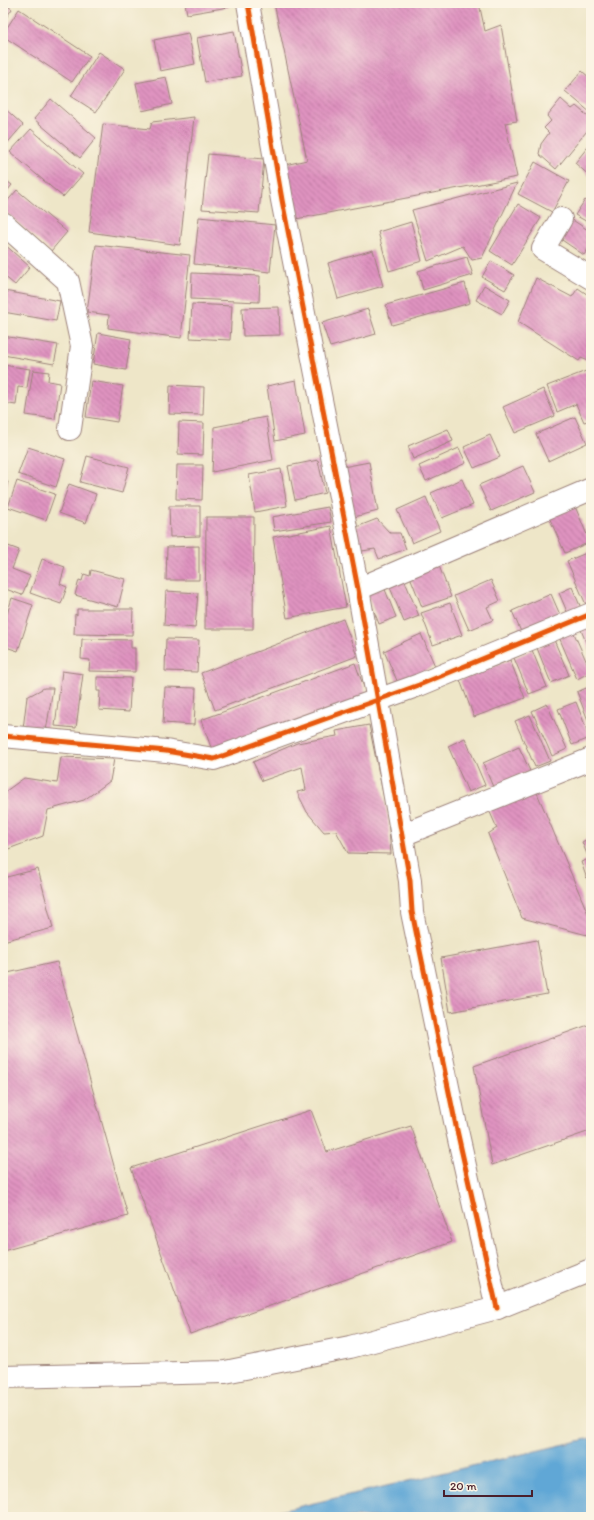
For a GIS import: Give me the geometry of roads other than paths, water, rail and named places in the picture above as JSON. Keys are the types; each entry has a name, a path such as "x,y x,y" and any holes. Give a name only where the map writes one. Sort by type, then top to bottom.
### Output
{"street":[{"path":"248,3 282,200 358,589 410,880 414,919 456,1126 497,1308"},
{"path":"561,219 543,249 591,278"},
{"path":"3,223 68,281 82,346 70,429"},
{"path":"358,589 591,489"},
{"path":"3,736 166,752 214,759 377,701 591,614"},
{"path":"402,835 591,759"},
{"path":"3,1377 225,1372 350,1347 497,1308 591,1270"}],"water":[{"path":"591,1438 591,1517 252,1517 280,1511"}]}
